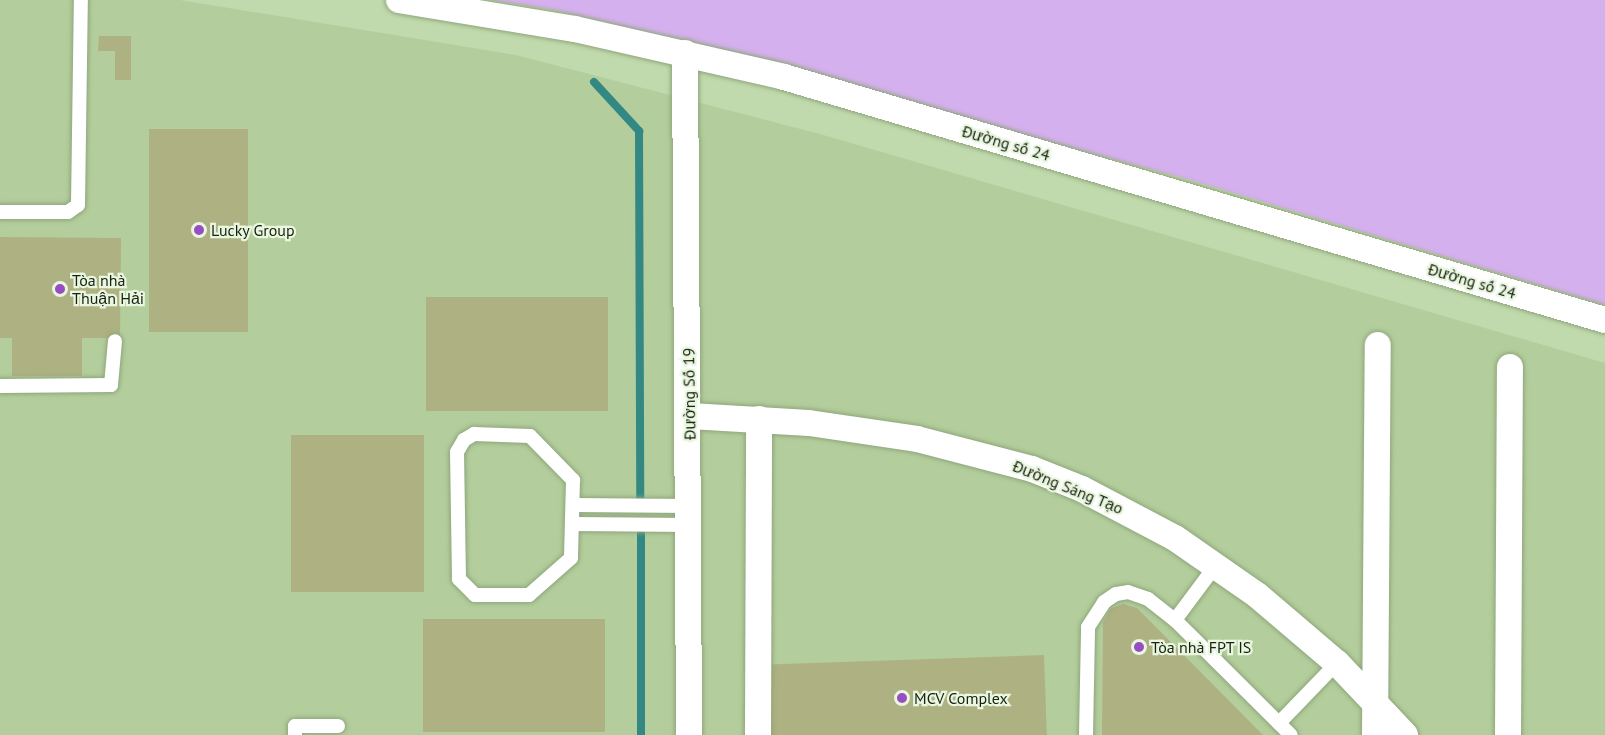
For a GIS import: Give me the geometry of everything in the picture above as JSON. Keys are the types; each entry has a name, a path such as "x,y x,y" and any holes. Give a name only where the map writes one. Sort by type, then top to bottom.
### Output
{"street":[{"name":"Đường số 24","path":"399,0 575,29 685,52 784,77 1605,320"},
{"name":"Đường Số 19","path":"685,52 690,416 689,735"},
{"path":"1375,735 1378,345"},
{"path":"1508,735 1510,367"},
{"name":"Đường Sáng Tạo","path":"690,416 759,418 917,439 1032,469 1130,512 1216,565 1337,663 1405,735"},
{"path":"758,735 759,418"}],"lane":[{"path":"0,212 68,212 78,205 81,0"},
{"path":"0,386 111,385 115,340"},
{"path":"474,434 534,437 573,479 573,524 571,558 535,593 479,595 467,591 457,571 459,446 474,434"},
{"path":"574,506 690,515"},
{"path":"573,524 690,515"},
{"path":"1176,620 1216,565"},
{"path":"1086,735 1087,634 1096,610 1111,596 1131,592 1176,620 1291,735"},
{"path":"1279,723 1337,663"},
{"path":"295,735 295,726 338,726"}],"shaded area":[{"path":"0,0 180,0 516,55 820,134 1605,363 1605,735 0,735"},
{"path":"491,0 1605,0 1605,305 1187,179 555,10"}],"building":[{"path":"99,36 131,36 131,80 115,80 115,51 98,51"},
{"name":"Lucky Group","path":"149,129 248,129 248,332 149,332"},
{"name":"Tòa nhà Thuận Hải","path":"0,237 121,238 120,338 82,338 82,376 12,376 12,338 0,338"},
{"path":"426,297 608,297 608,411 426,411"},
{"path":"291,435 424,435 424,592 291,592"},
{"name":"Tòa nhà FPT IS","path":"1123,604 1137,608 1263,735 1102,735 1103,623 1110,609"},
{"path":"423,619 605,619 605,732 423,732"},
{"name":"MCV Complex","path":"1044,655 1047,735 762,735 759,665"}],"waterway":[{"path":"594,82 639,131 640,499"},
{"path":"641,534 641,735"}],"place":[{"name":"Lucky Group","path":"199,230"},
{"name":"Tòa nhà Thuận Hải","path":"60,289"},
{"name":"Tòa nhà FPT IS","path":"1139,647"},
{"name":"MCV Complex","path":"902,698"}]}
